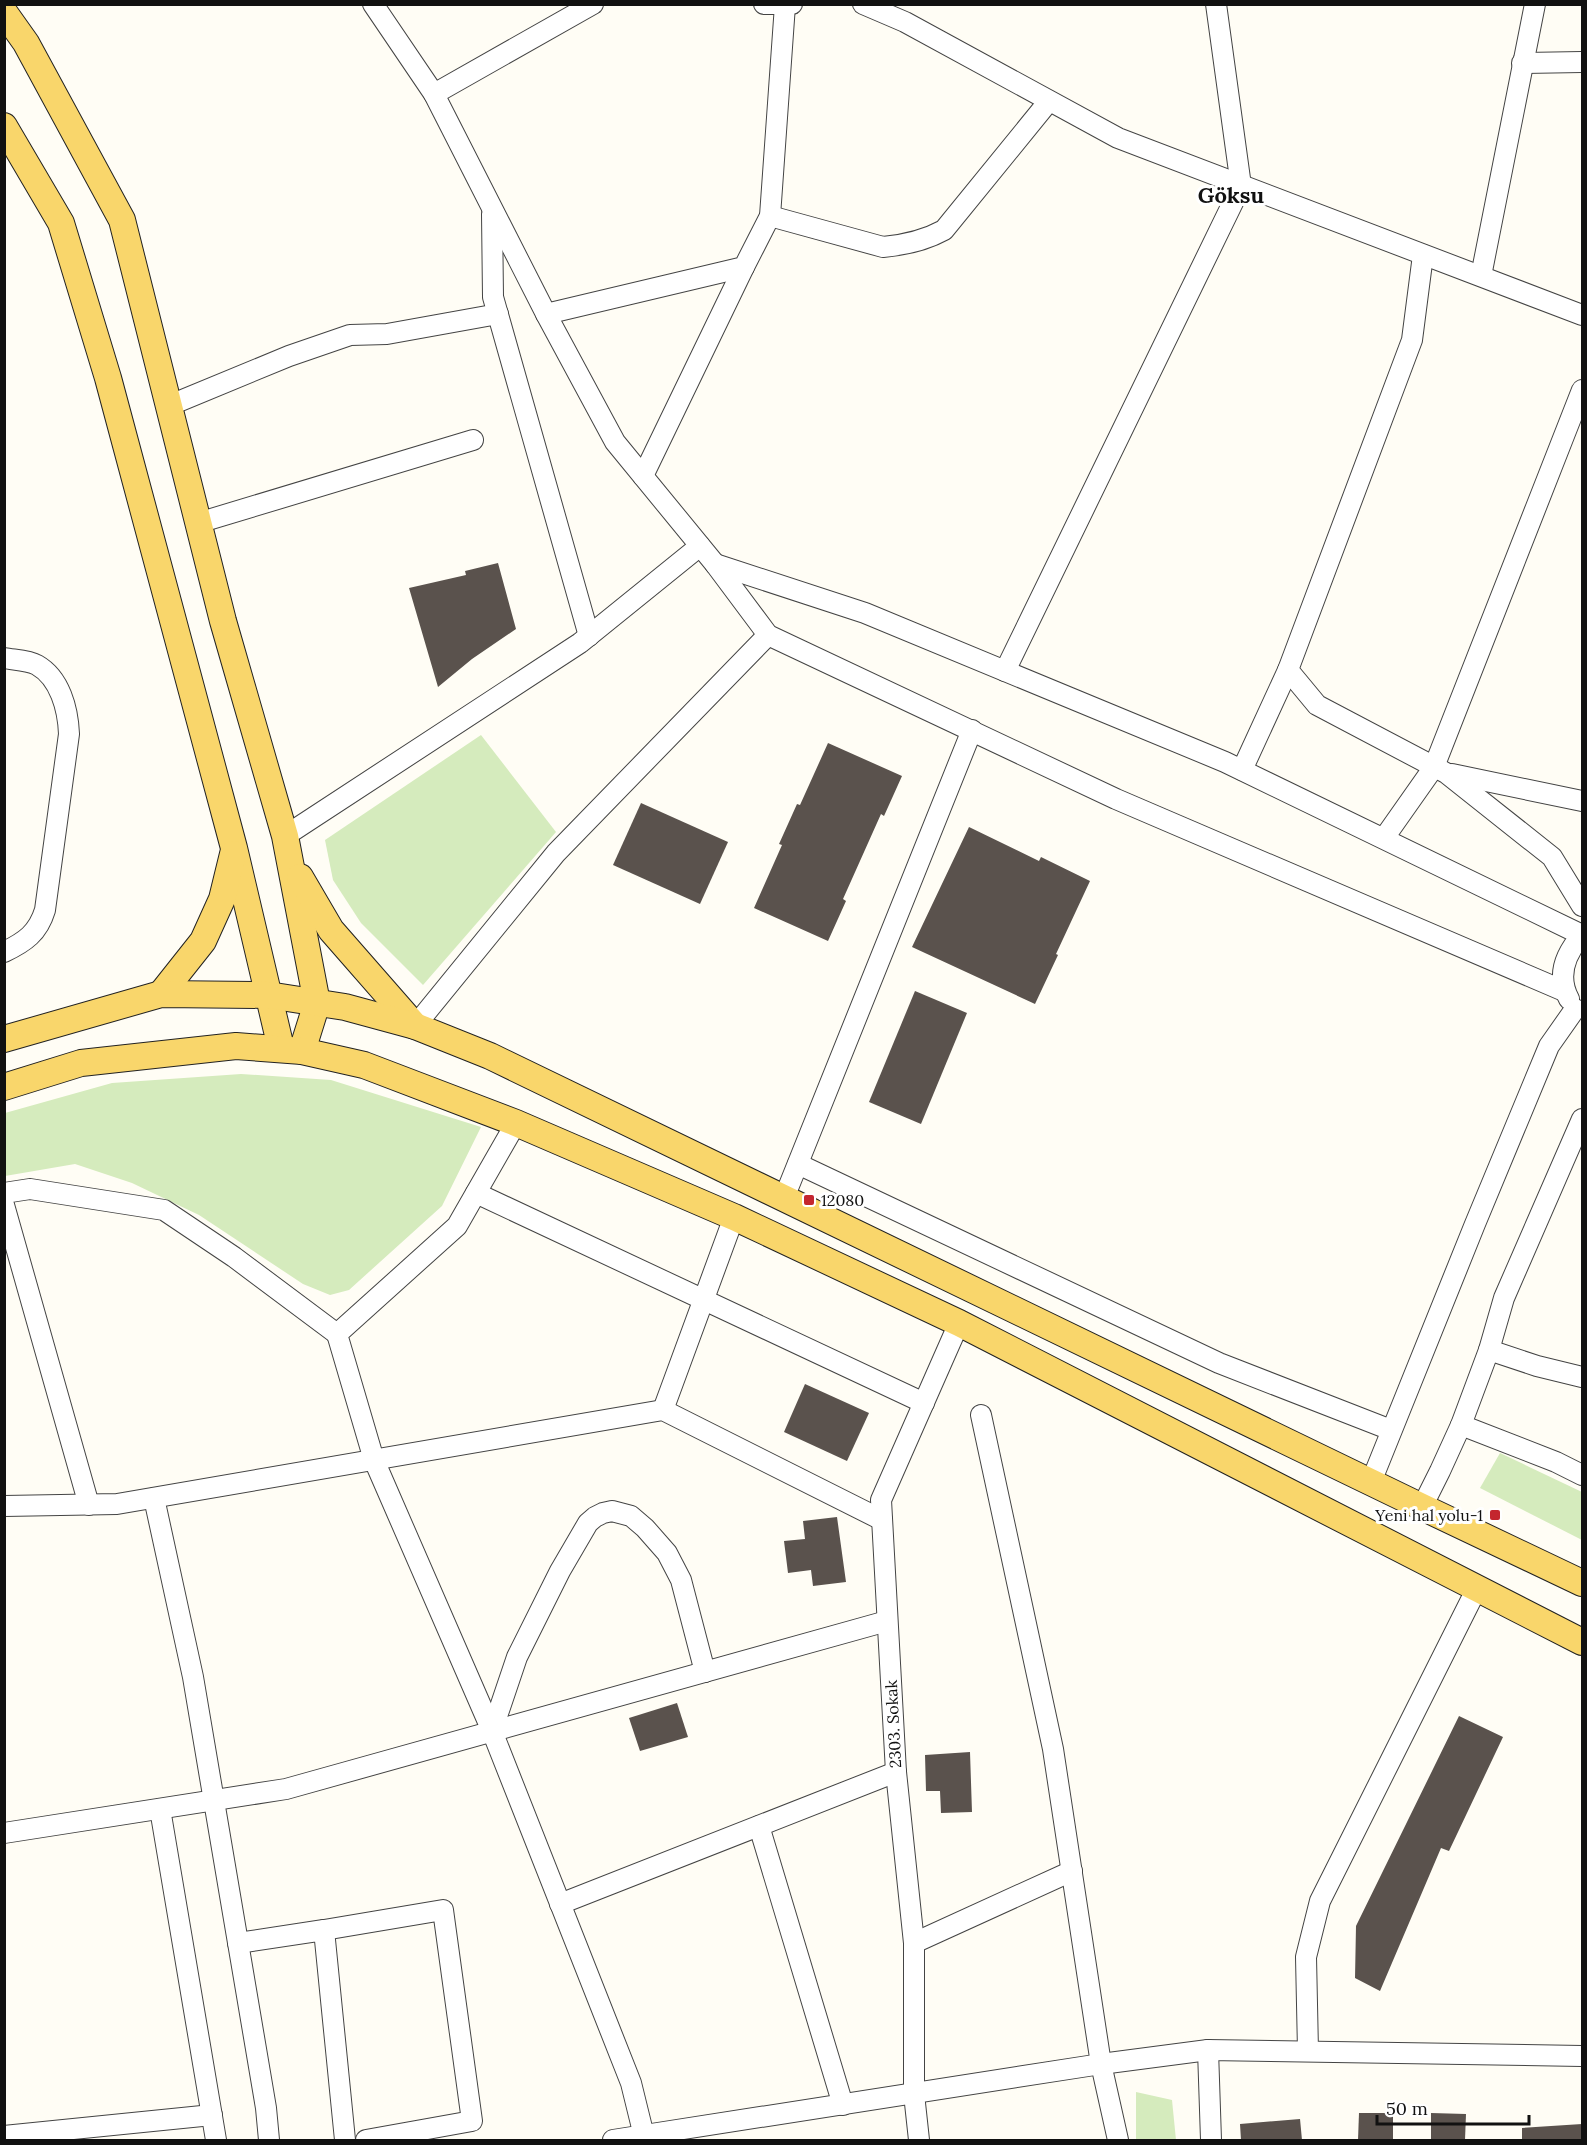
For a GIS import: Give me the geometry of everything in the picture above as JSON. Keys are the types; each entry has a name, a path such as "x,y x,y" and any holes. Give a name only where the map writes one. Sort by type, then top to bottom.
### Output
{"main road":[{"path":"4,12 26,43 122,220 223,621 285,836 317,1003 291,1049"},
{"path":"4,126 61,223 108,378 234,848 268,995 291,1049"},
{"path":"161,994 203,941 222,899 234,848"},
{"path":"290,861 331,930 414,1026"},
{"path":"4,1039 161,994 268,995 345,1007 414,1026 490,1056 1582,1583"},
{"path":"4,1087 81,1063 236,1046 291,1049 364,1065 516,1123 734,1216 959,1323 1582,1642"}],"street":[{"path":"373,4 434,94 546,314 615,442 715,564 768,635 1116,799 1564,991"},
{"path":"434,94 592,4"},
{"path":"643,476 770,216 789,5 764,4"},
{"path":"862,4 905,22 1118,138 1582,315"},
{"path":"1005,671 1241,186 1216,4"},
{"path":"1481,276 1535,4"},
{"path":"1522,63 1582,62"},
{"path":"770,216 883,247 902,246 933,236 944,230 1049,101"},
{"path":"492,209 493,297 589,636"},
{"path":"1242,770 1288,670 1412,340 1423,255"},
{"path":"546,314 744,267"},
{"path":"168,406 289,356 350,336 387,334 498,314"},
{"path":"1384,838 1440,770 1582,390"},
{"path":"198,523 473,440"},
{"path":"285,836 589,636 700,546"},
{"path":"715,564 864,613 1242,770 1582,935 1569,951 1562,970 1564,991 1579,1012 1549,1046 1371,1482"},
{"path":"414,1026 556,853 768,635"},
{"path":"4,658 36,664 46,673 62,696 69,734 45,910 42,920 30,937 4,952"},
{"path":"1288,670 1317,705 1440,770 1552,857 1582,906"},
{"path":"784,1198 972,730"},
{"path":"1440,770 1582,801"},
{"path":"1422,1507 1461,1425 1489,1350 1504,1298 1582,1119"},
{"path":"337,1334 457,1226 516,1123"},
{"path":"798,1164 1219,1363 1391,1430"},
{"path":"4,1193 30,1189 164,1210 234,1257 337,1334 374,1460 492,1731 631,2083 644,2138"},
{"path":"476,1194 924,1403"},
{"path":"4,1205 89,1505"},
{"path":"663,1410 734,1216"},
{"name":"2303. Sokak","path":"919,2140 914,2094 914,1943 896,1772 881,1500 959,1323"},
{"path":"1489,1350 1537,1366 1582,1377"},
{"path":"4,1506 117,1504 663,1410 882,1520"},
{"path":"981,1415 1053,1749 1101,2064 1118,2140"},
{"path":"1461,1425 1556,1462 1582,1475"},
{"path":"154,1498 193,1677 269,2140"},
{"path":"492,1731 517,1657 560,1571 588,1523 603,1513 622,1512 631,1516 667,1553 681,1580 705,1672"},
{"path":"1308,2051 1306,1957 1320,1901 1477,1588"},
{"path":"4,1833 286,1789 887,1622"},
{"path":"560,1904 896,1772"},
{"path":"160,1809 216,2140"},
{"path":"759,1826 843,2105"},
{"path":"914,1943 1072,1871"},
{"path":"238,1943 443,1910 472,2121 366,2140"},
{"path":"324,1930 345,2140"},
{"path":"1208,2050 1211,2140"},
{"path":"613,2140 644,2138 1101,2064 1208,2050 1582,2056"},
{"path":"4,2136 212,2115"}],"green space":[{"path":"481,735 556,832 423,985 361,923 333,880 325,840"},
{"path":"241,1074 331,1080 481,1127 442,1206 349,1290 330,1295 303,1284 199,1215 132,1183 75,1164 5,1176 5,1113 112,1083"},
{"path":"1500,1453 1582,1492 1582,1540 1480,1488"},
{"path":"1136,2092 1172,2100 1176,2140 1136,2140"}],"building":[{"path":"498,563 516,629 472,659 438,687 409,588 466,575 465,571"},
{"path":"828,743 902,776 884,816 881,814 843,899 846,901 828,941 754,908 782,845 779,844 797,804 800,805"},
{"path":"641,803 728,842 700,904 613,865"},
{"path":"969,827 1039,861 1041,857 1090,881 1035,1004 912,947"},
{"path":"915,991 967,1013 921,1124 869,1102"},
{"path":"805,1384 869,1413 847,1461 784,1432"},
{"path":"837,1517 846,1582 813,1586 811,1570 788,1573 784,1541 805,1539 803,1521"},
{"path":"677,1703 688,1737 640,1751 629,1718"},
{"path":"1459,1716 1503,1737 1449,1851 1441,1848 1380,1991 1355,1978 1356,1926"},
{"path":"970,1752 972,1812 941,1813 940,1791 926,1791 925,1755"},
{"path":"1359,2113 1393,2113 1393,2140 1358,2140"},
{"path":"1431,2113 1466,2114 1465,2140 1431,2140"},
{"path":"1300,2119 1302,2140 1241,2140 1240,2124"},
{"path":"1582,2124 1582,2140 1522,2140 1522,2128"}],"place":[{"name":"12080","path":"809,1200"},
{"name":"Yeni hal yolu-1","path":"1495,1515"}],"district":[{"name":"Göksu","path":"1231,195"}]}
